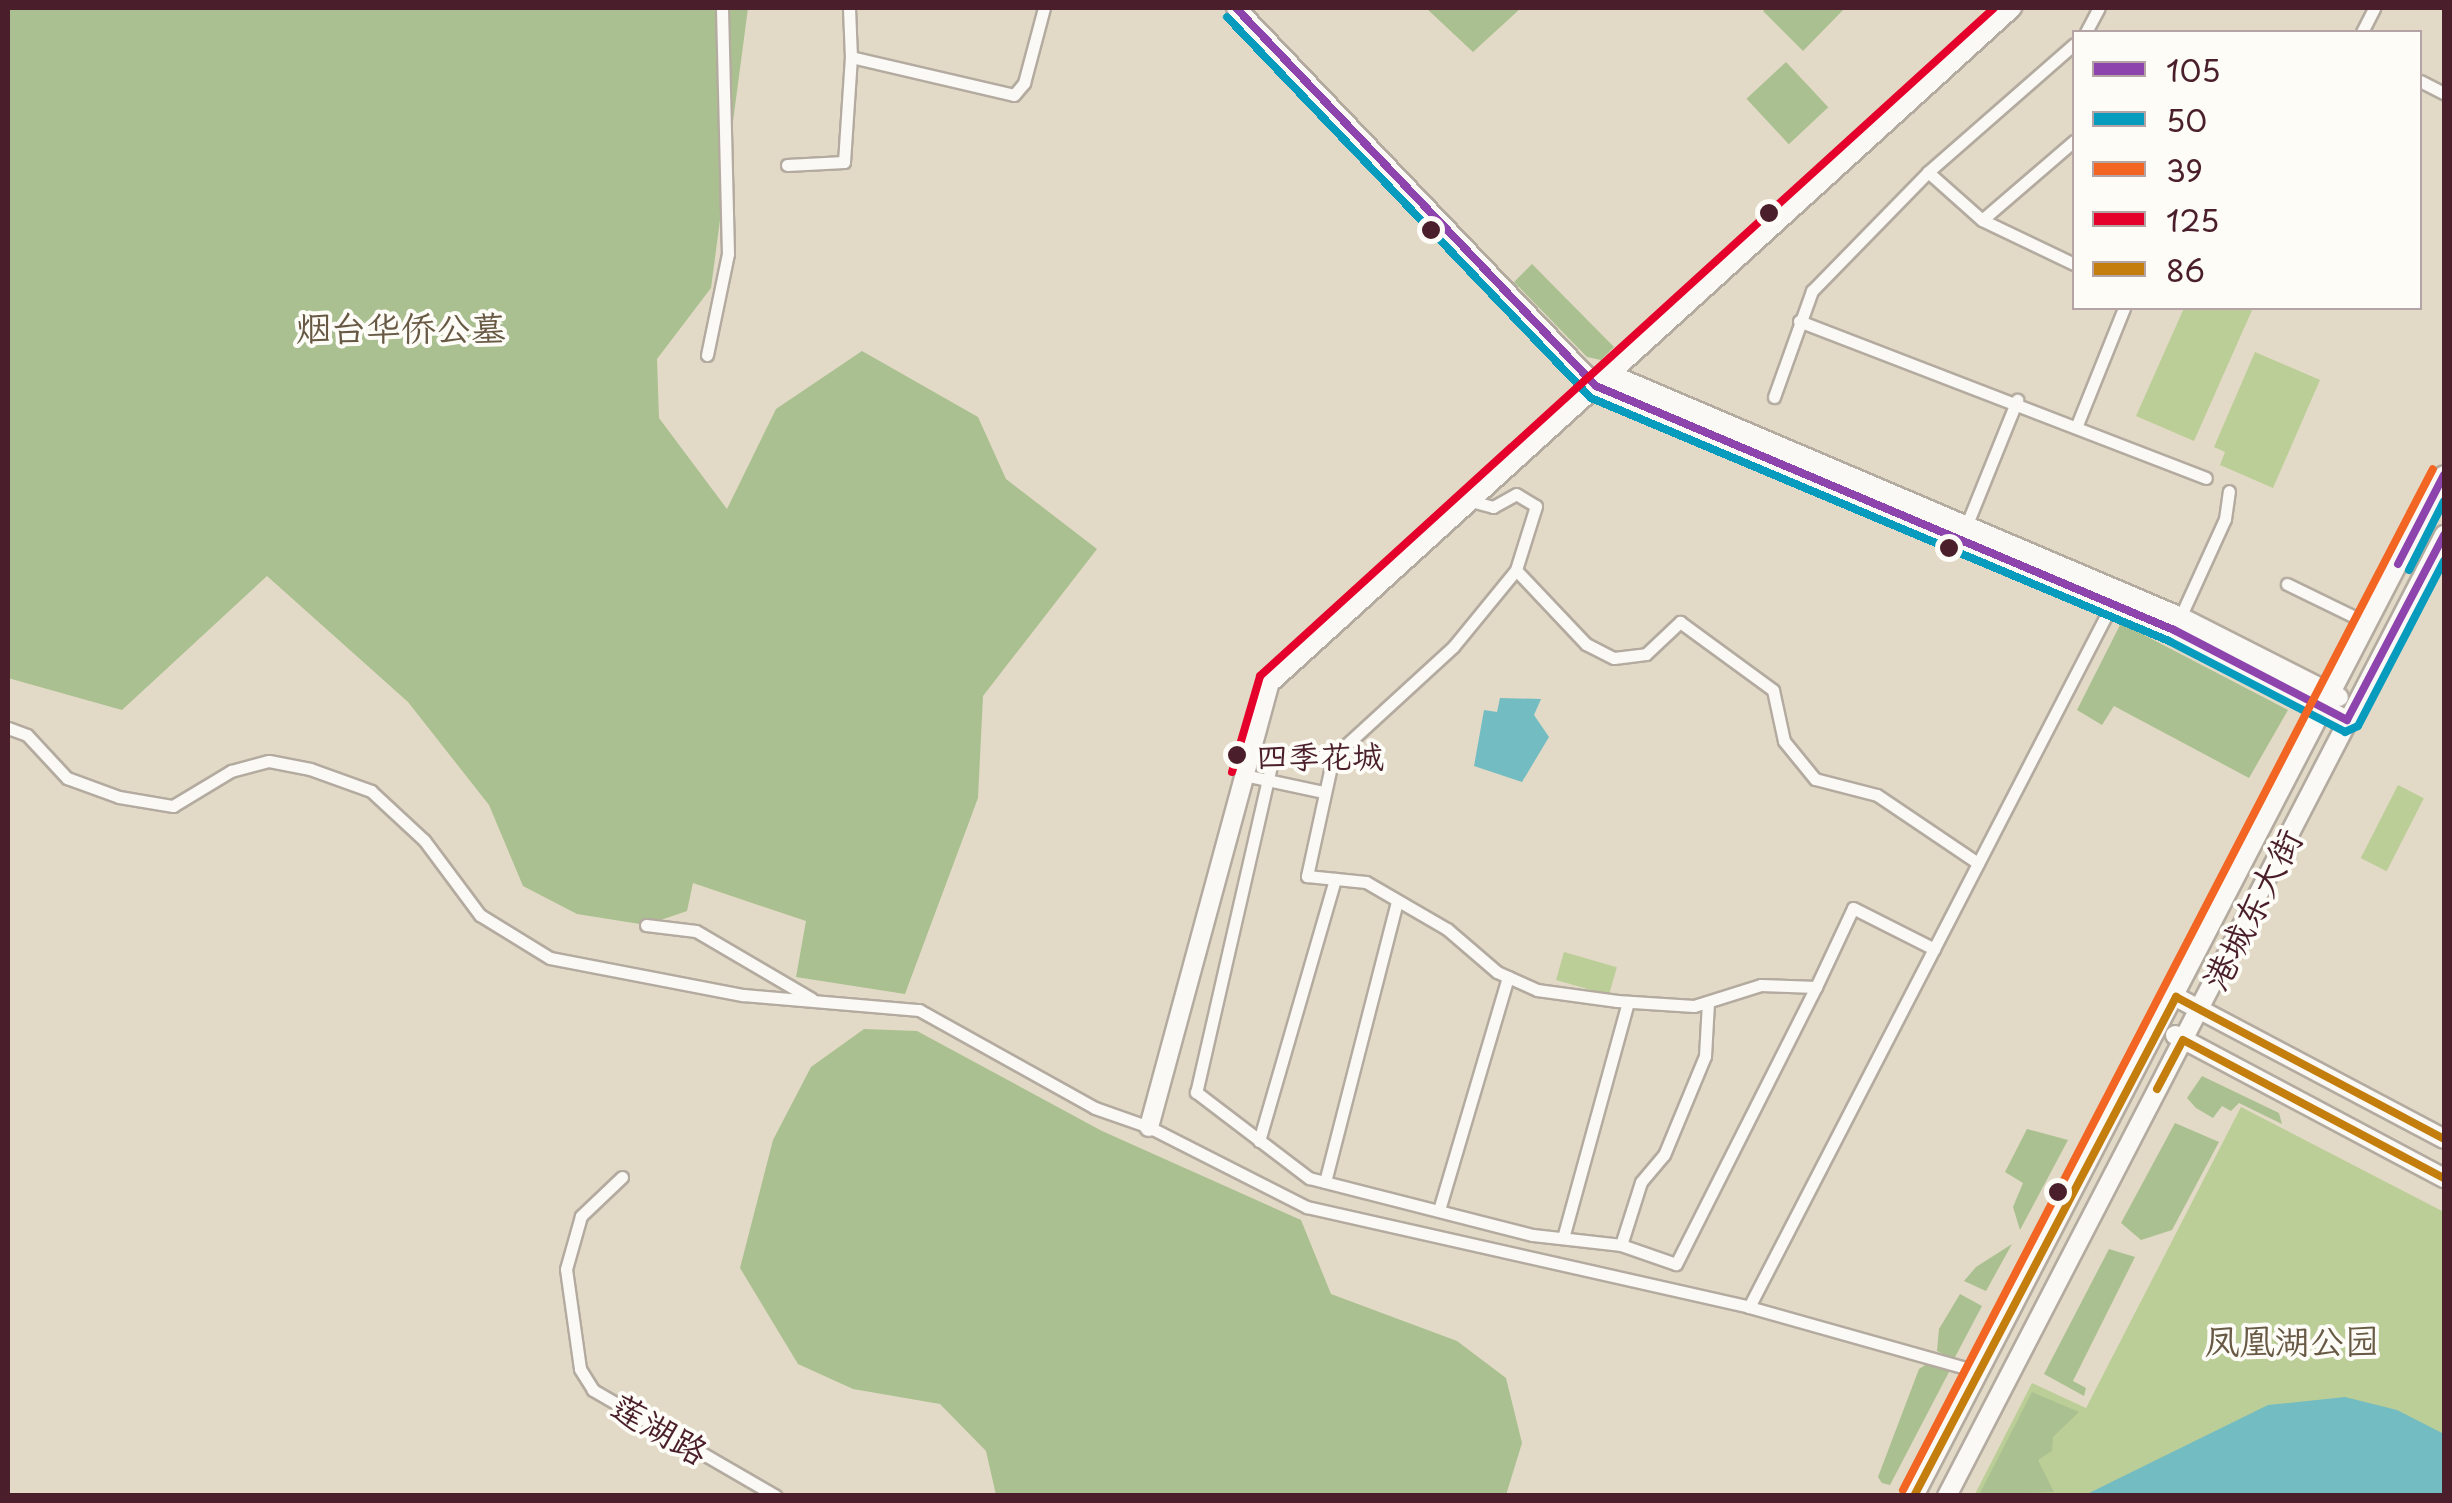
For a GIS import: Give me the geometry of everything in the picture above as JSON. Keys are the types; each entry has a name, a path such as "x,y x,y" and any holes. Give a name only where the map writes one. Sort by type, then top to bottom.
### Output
{"street":[{"path":"707,355 728,254 722,8"},
{"path":"787,165 844,162 852,58 849,8"},
{"path":"852,58 1014,95 1024,83 1044,8"},
{"path":"1236,8 1602,380 2112,604 2177,624"},
{"path":"1149,1127 1269,684 2012,8"},
{"path":"2087,30 2099,8"},
{"path":"1774,397 1812,291 1928,172 2072,46"},
{"path":"1982,220 2072,142"},
{"path":"1928,172 1982,220 2072,263"},
{"path":"2077,425 2123,310"},
{"path":"1799,322 2016,400 2206,478"},
{"path":"1602,380 1966,524 2351,712"},
{"path":"1966,524 2016,400"},
{"name":"港城东大街","path":"1914,1496 2444,475"},
{"path":"2177,624 2225,519 2229,490"},
{"path":"1471,500 1493,507 1516,494 1536,506 1516,570 1453,647 1333,757 1306,876 1366,882 1508,977 1538,990 1628,1002 1708,1002 1762,985 1816,987"},
{"name":"港城东大街","path":"1947,1496 2444,535"},
{"path":"1516,570 1586,644 1614,658 1646,654 1680,622 1774,690 1784,740 1814,780 1877,795 1978,863"},
{"path":"2287,584 2366,623"},
{"path":"1749,1307 2112,604"},
{"path":"8,728 27,734 67,778 119,797 173,806 231,770 269,761 310,769 371,791 424,840 480,915 550,958 645,980 919,1010 1095,1108 1149,1127 1307,1207 1749,1307 1980,1372"},
{"path":"1333,757 1274,757 1196,1092 1310,1178 1563,1238 1621,1244 1676,1264 1853,908 1934,949"},
{"path":"1244,775 1323,792"},
{"path":"1259,1140 1335,878"},
{"path":"1325,1182 1397,901"},
{"path":"646,925 696,932 816,1001"},
{"path":"1439,1210 1508,977"},
{"path":"2176,997 2444,1139"},
{"path":"1563,1238 1628,1002"},
{"path":"1621,1244 1641,1182 1664,1155 1704,1056 1708,1002"},
{"path":"2161,1026 2444,1178"},
{"name":"莲湖路","path":"622,1177 581,1216 566,1269 580,1369 593,1390 776,1496"}],"green space":[{"name":"烟台华侨公墓","path":"8,8 748,8 711,288 657,359 659,418 727,509 776,409 862,351 978,417 1006,479 1097,549 983,696 978,798 905,994 796,977 806,921 693,883 687,911 646,925 577,914 523,886 489,805 408,702 267,576 122,710 8,678"},
{"path":"1426,8 1521,8 1473,52"},
{"path":"1845,8 1803,51 1763,11"},
{"path":"1786,62 1828,107 1789,144 1747,99"},
{"path":"1532,264 1614,347 1601,360 1587,357 1514,282"},
{"path":"2183,310 2252,310 2194,441 2136,416"},
{"path":"2255,352 2320,380 2273,488 2220,465 2225,452 2214,447"},
{"path":"2121,623 2288,710 2249,778 2114,706 2102,725 2077,710"},
{"path":"2398,785 2424,798 2387,871 2361,858"},
{"path":"1564,952 1617,967 1609,995 1556,980"},
{"path":"864,1029 917,1031 1102,1131 1301,1220 1331,1294 1457,1341 1506,1378 1522,1443 1506,1495 996,1495 986,1451 940,1404 853,1389 798,1364 740,1268 773,1140 811,1067"},
{"path":"2202,1076 2279,1113 2282,1124 2239,1103 2231,1111 2222,1106 2213,1118 2196,1108 2187,1098"},
{"name":"凤凰湖公园","path":"2241,1107 2444,1212 2444,1495 1974,1496 2032,1383 2086,1408"},
{"path":"2175,1123 2219,1142 2172,1230 2141,1240 2121,1223"},
{"path":"2027,1129 2068,1140 2020,1230 2013,1207 2023,1183 2005,1172"},
{"path":"2012,1244 1986,1291 1964,1281 1976,1267"},
{"path":"2109,1249 2135,1257 2073,1381 2086,1388 2084,1396 2044,1374"},
{"path":"1960,1294 1982,1306 1954,1359 1937,1351 1939,1329"},
{"path":"1927,1364 1950,1370 1890,1485 1882,1483 1878,1477 1919,1369"},
{"path":"2032,1392 2079,1412 2053,1437 2052,1451 2038,1460 2054,1492 1979,1495"}],"water":[{"path":"1500,698 1541,699 1534,715 1549,737 1522,782 1474,766 1484,710 1497,712"},
{"path":"2345,1397 2397,1410 2444,1434 2444,1495 2085,1495 2268,1405"}],"transit line":[{"name":"105","path":"1236,8 1596,386 2174,630 2347,720 2444,535"},
{"name":"125","path":"1232,772 1260,676 1994,8"},
{"name":"50","path":"1227,17 1591,398 2169,641 2345,732 2358,726 2444,561"},
{"name":"39","path":"1903,1490 2433,469"},
{"name":"105","path":"2398,564 2444,475"},
{"name":"50","path":"2409,570 2444,501"},
{"name":"86","path":"1914,1496 2176,997 2444,1139"},
{"name":"86","path":"2157,1089 2183,1040 2444,1178"}],"place":[{"name":"四季花城","path":"1237,755"}]}
